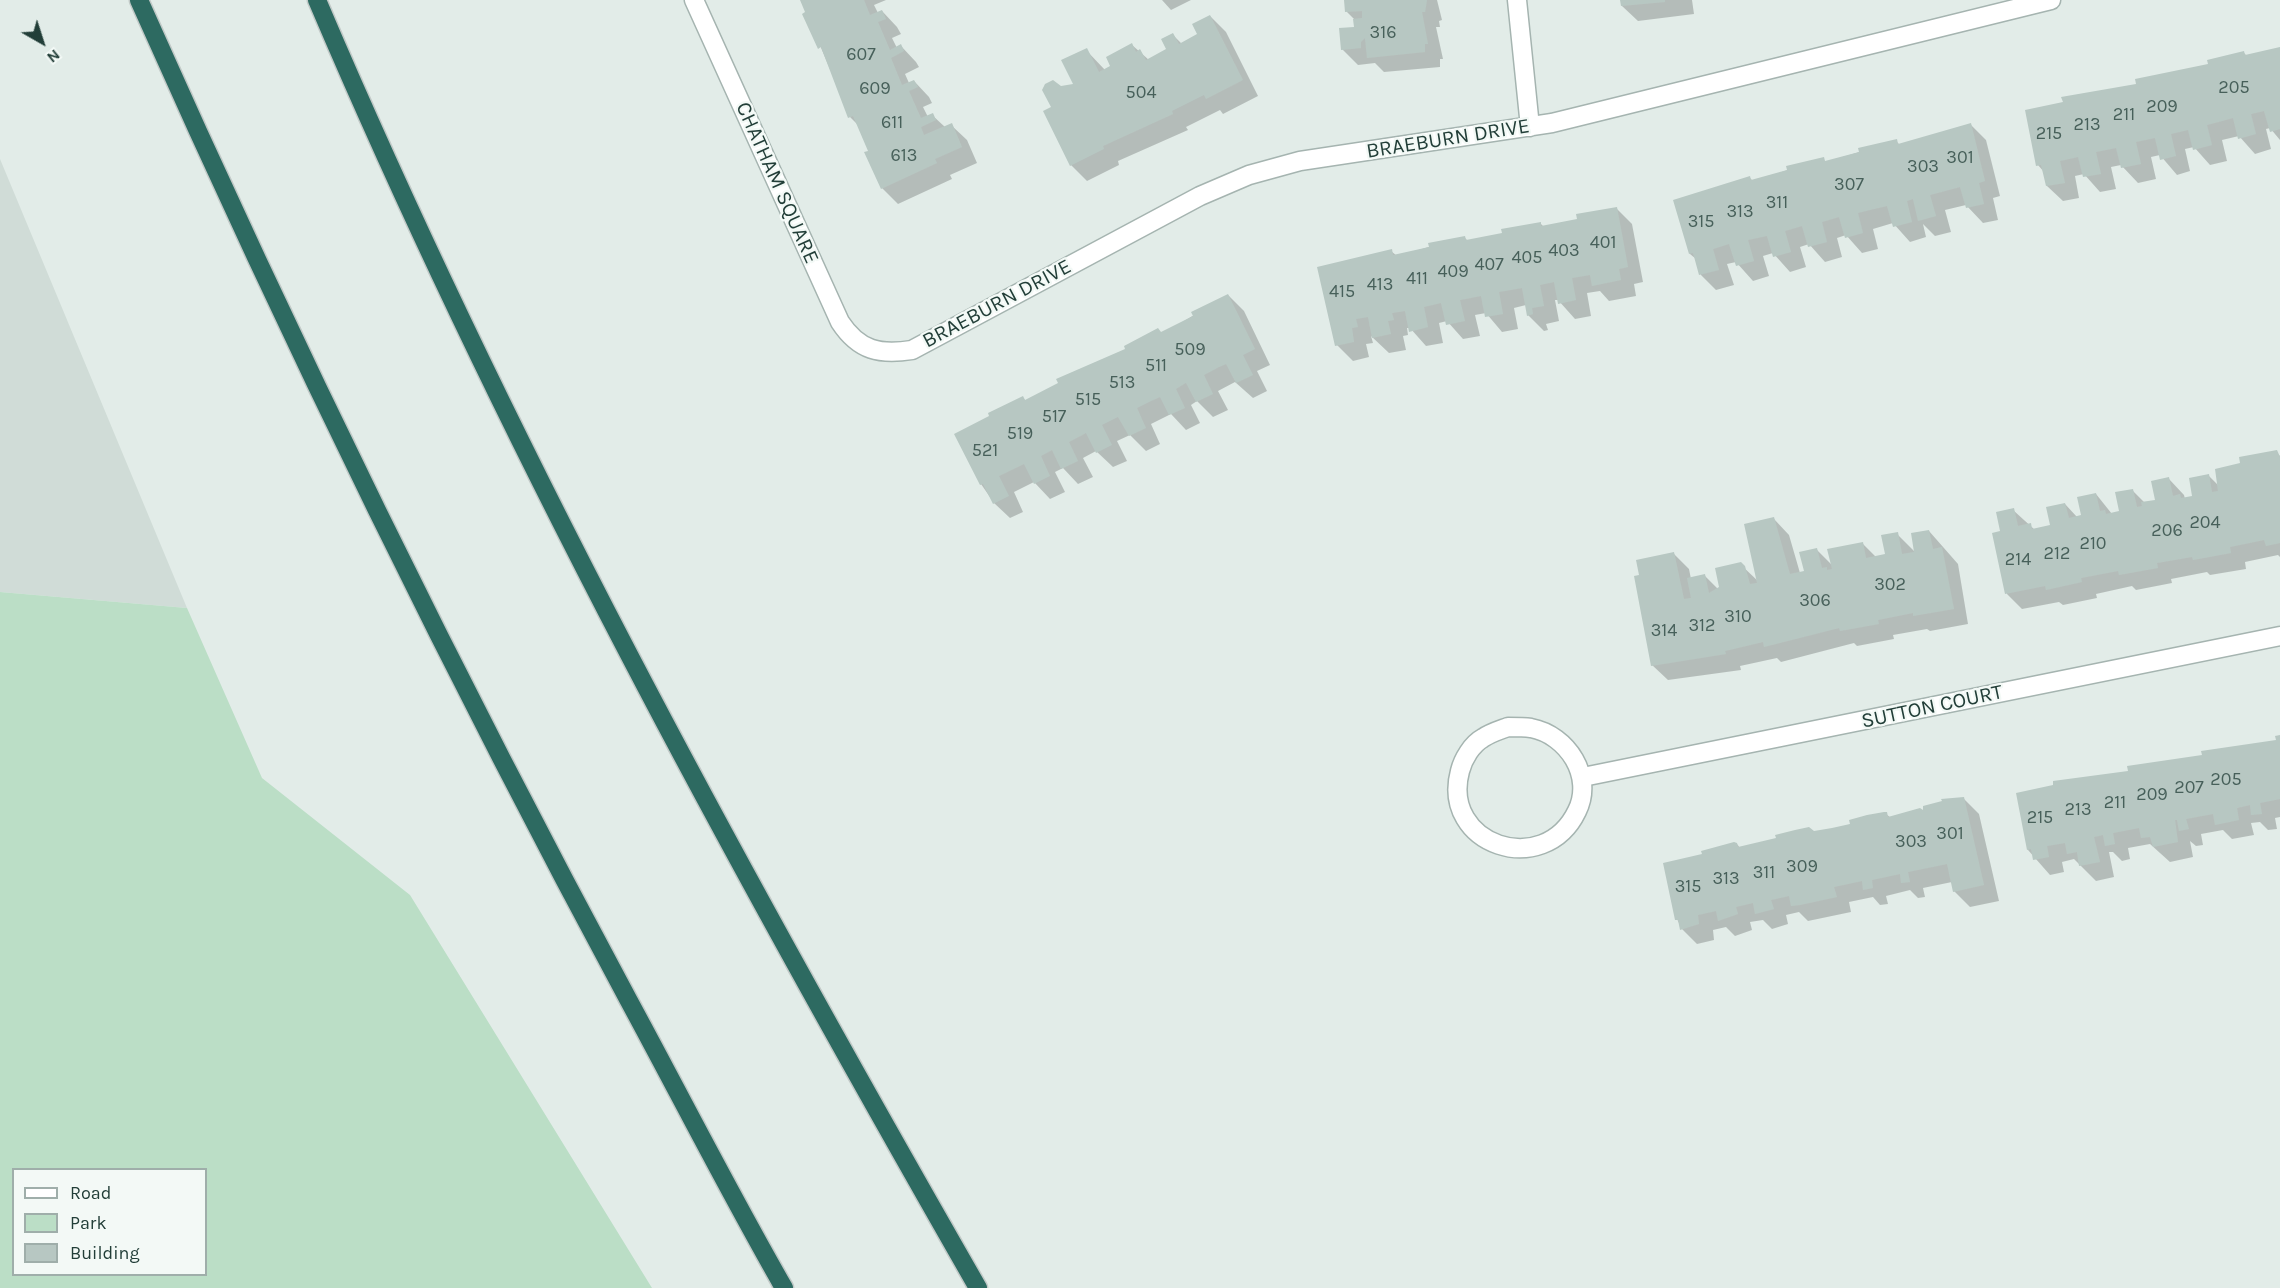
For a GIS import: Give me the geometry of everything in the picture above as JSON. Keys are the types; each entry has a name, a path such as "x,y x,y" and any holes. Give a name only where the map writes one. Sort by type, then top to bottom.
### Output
{"highway":[{"path":"132,0 365,488 560,872 784,1288"},
{"path":"139,0 224,192"},
{"path":"317,0 362,107 527,452 700,793 978,1288"},
{"path":"323,0 362,107"}],"street":[{"name":"CHATHAM SQUARE","path":"694,0 840,322 848,334 866,348 876,350"},
{"path":"1517,0 1530,127"},
{"name":"BRAEBURN DRIVE","path":"876,350 889,353 912,350 1200,196 1249,175 1300,161 1530,127 2009,5 2050,0"},
{"name":"SUTTON COURT","path":"1583,777 2280,636"},
{"path":"1508,727 1532,728 1554,738 1571,753 1583,777 1582,802 1571,824 1557,838 1535,848 1515,849 1491,843 1469,825 1460,808 1457,784 1463,760 1482,738 1508,727"}],"shaded area":[{"path":"0,159 187,608 0,592"}],"green space":[{"path":"0,592 187,608 262,778 410,895 652,1288 0,1288"}],"building":[{"path":"800,0 864,0 870,15 882,10 886,19 878,22 890,50 901,44 904,51 891,58 902,85 914,80 918,87 909,91 921,118 933,113 936,120 921,127 924,135 952,123 962,147 935,159 937,163 881,189 864,152 868,151 853,116 848,118 821,47 818,49 802,14 805,12"},
{"path":"1344,0 1427,0 1425,12 1422,12 1428,44 1425,44 1425,52 1367,58 1365,38 1361,42 1361,48 1341,50 1339,28 1354,27 1353,19 1362,18 1362,11 1345,12"},
{"path":"1620,0 1665,0 1665,2 1621,6"},
{"path":"1210,15 1243,80 1206,99 1204,95 1172,111 1173,114 1103,146 1104,149 1070,166 1043,111 1051,107 1042,90 1045,84 1053,80 1061,86 1073,84 1061,60 1087,48 1099,72 1110,66 1106,57 1132,43 1136,52 1140,49 1146,60 1166,49 1161,39 1173,33 1179,44 1197,34 1192,24"},
{"path":"2280,47 2280,129 2270,132 2264,111 2251,114 2256,134 2238,139 2233,118 2207,125 2212,145 2193,150 2188,130 2171,134 2176,156 2160,160 2155,138 2136,142 2141,164 2121,168 2116,148 2096,152 2101,174 2083,177 2078,157 2060,161 2065,183 2046,186 2041,165 2036,166 2025,110 2063,102 2061,97 2136,84 2135,79 2208,64 2207,60 2244,51 2245,55"},
{"path":"1971,123 1985,181 1979,183 1984,204 1966,208 1960,187 1930,195 1936,216 1918,221 1913,199 1907,201 1912,222 1893,227 1887,206 1874,209 1858,213 1863,233 1845,238 1839,217 1822,222 1827,242 1808,247 1802,226 1785,231 1791,252 1773,257 1767,236 1748,240 1754,261 1736,266 1729,244 1713,249 1719,270 1699,275 1693,253 1689,254 1673,200 1750,176 1751,180 1787,170 1786,166 1824,157 1825,161 1859,152 1858,148 1897,139 1898,144"},
{"path":"1617,207 1628,267 1619,269 1621,280 1592,286 1590,275 1572,278 1576,300 1558,304 1554,282 1540,285 1544,306 1532,308 1533,314 1527,316 1522,288 1499,292 1503,314 1485,317 1481,296 1460,300 1465,321 1446,325 1441,303 1424,307 1428,327 1409,332 1405,311 1392,313 1394,320 1388,321 1391,334 1372,338 1368,317 1356,319 1358,327 1352,328 1354,342 1335,346 1317,267 1392,249 1393,255 1429,247 1428,243 1465,236 1466,240 1502,233 1501,229 1541,222 1541,226 1577,219 1576,214"},
{"path":"1228,294 1255,349 1243,355 1253,375 1236,383 1226,364 1219,367 1204,375 1213,394 1196,402 1186,383 1176,389 1185,408 1169,415 1160,397 1137,408 1146,428 1129,436 1118,417 1102,425 1112,445 1096,453 1086,433 1069,442 1078,461 1061,469 1052,450 1041,456 1050,476 1034,484 1024,464 999,476 1009,496 993,504 983,484 980,485 954,434 989,416 988,413 1023,396 1025,400 1058,383 1056,379 1125,349 1124,346 1158,328 1161,332 1193,316 1191,312"},
{"path":"2277,450 2280,457 2280,543 2266,546 2264,540 2230,547 2231,553 2193,560 2192,557 2157,563 2158,568 2119,575 2118,571 2081,578 2082,582 2046,590 2045,586 2005,594 1992,533 2000,531 1996,512 2014,508 2018,526 2031,523 2032,529 2050,525 2046,507 2065,503 2069,518 2081,515 2077,497 2096,493 2100,511 2105,510 2106,514 2119,511 2115,492 2133,489 2137,507 2142,506 2141,502 2155,500 2151,481 2169,477 2173,496 2180,494 2181,498 2192,496 2189,478 2209,474 2212,492 2218,491 2215,469 2240,463 2239,457"},
{"path":"1774,517 1790,574 1804,571 1799,552 1817,548 1822,568 1827,567 1827,570 1832,569 1827,549 1863,542 1866,558 1885,554 1881,535 1898,532 1902,554 1914,552 1911,533 1929,530 1933,549 1942,547 1954,609 1913,616 1913,613 1878,620 1879,624 1840,631 1839,628 1764,647 1763,642 1725,651 1726,654 1651,666 1634,576 1639,575 1636,560 1674,552 1684,599 1691,598 1687,578 1705,574 1709,593 1719,587 1715,568 1741,562 1745,566 1750,584 1757,583 1744,524"},
{"path":"2280,735 2280,799 2260,803 2262,814 2251,815 2250,805 2237,808 2239,820 2215,825 2213,814 2186,819 2189,829 2179,831 2177,820 2175,820 2178,842 2153,847 2150,837 2141,838 2139,828 2113,833 2115,844 2105,846 2103,835 2094,837 2100,862 2079,866 2077,852 2067,854 2065,843 2047,846 2049,857 2033,860 2031,849 2027,850 2016,793 2053,785 2053,781 2128,771 2127,766 2202,755 2201,751 2276,740 2275,736"},
{"path":"1964,797 1984,885 1953,892 1947,864 1908,872 1910,882 1901,883 1900,874 1872,880 1873,888 1863,890 1862,881 1834,887 1837,897 1800,905 1791,906 1789,896 1771,900 1774,909 1755,914 1753,903 1736,907 1738,914 1718,921 1716,911 1698,915 1699,924 1680,930 1678,920 1675,920 1663,863 1702,854 1701,851 1734,842 1738,847 1776,838 1775,835 1795,830 1809,827 1814,831 1832,828 1850,824 1849,820 1867,815 1887,812 1888,817 1920,808 1923,810 1923,806 1942,801 1941,799"}]}
